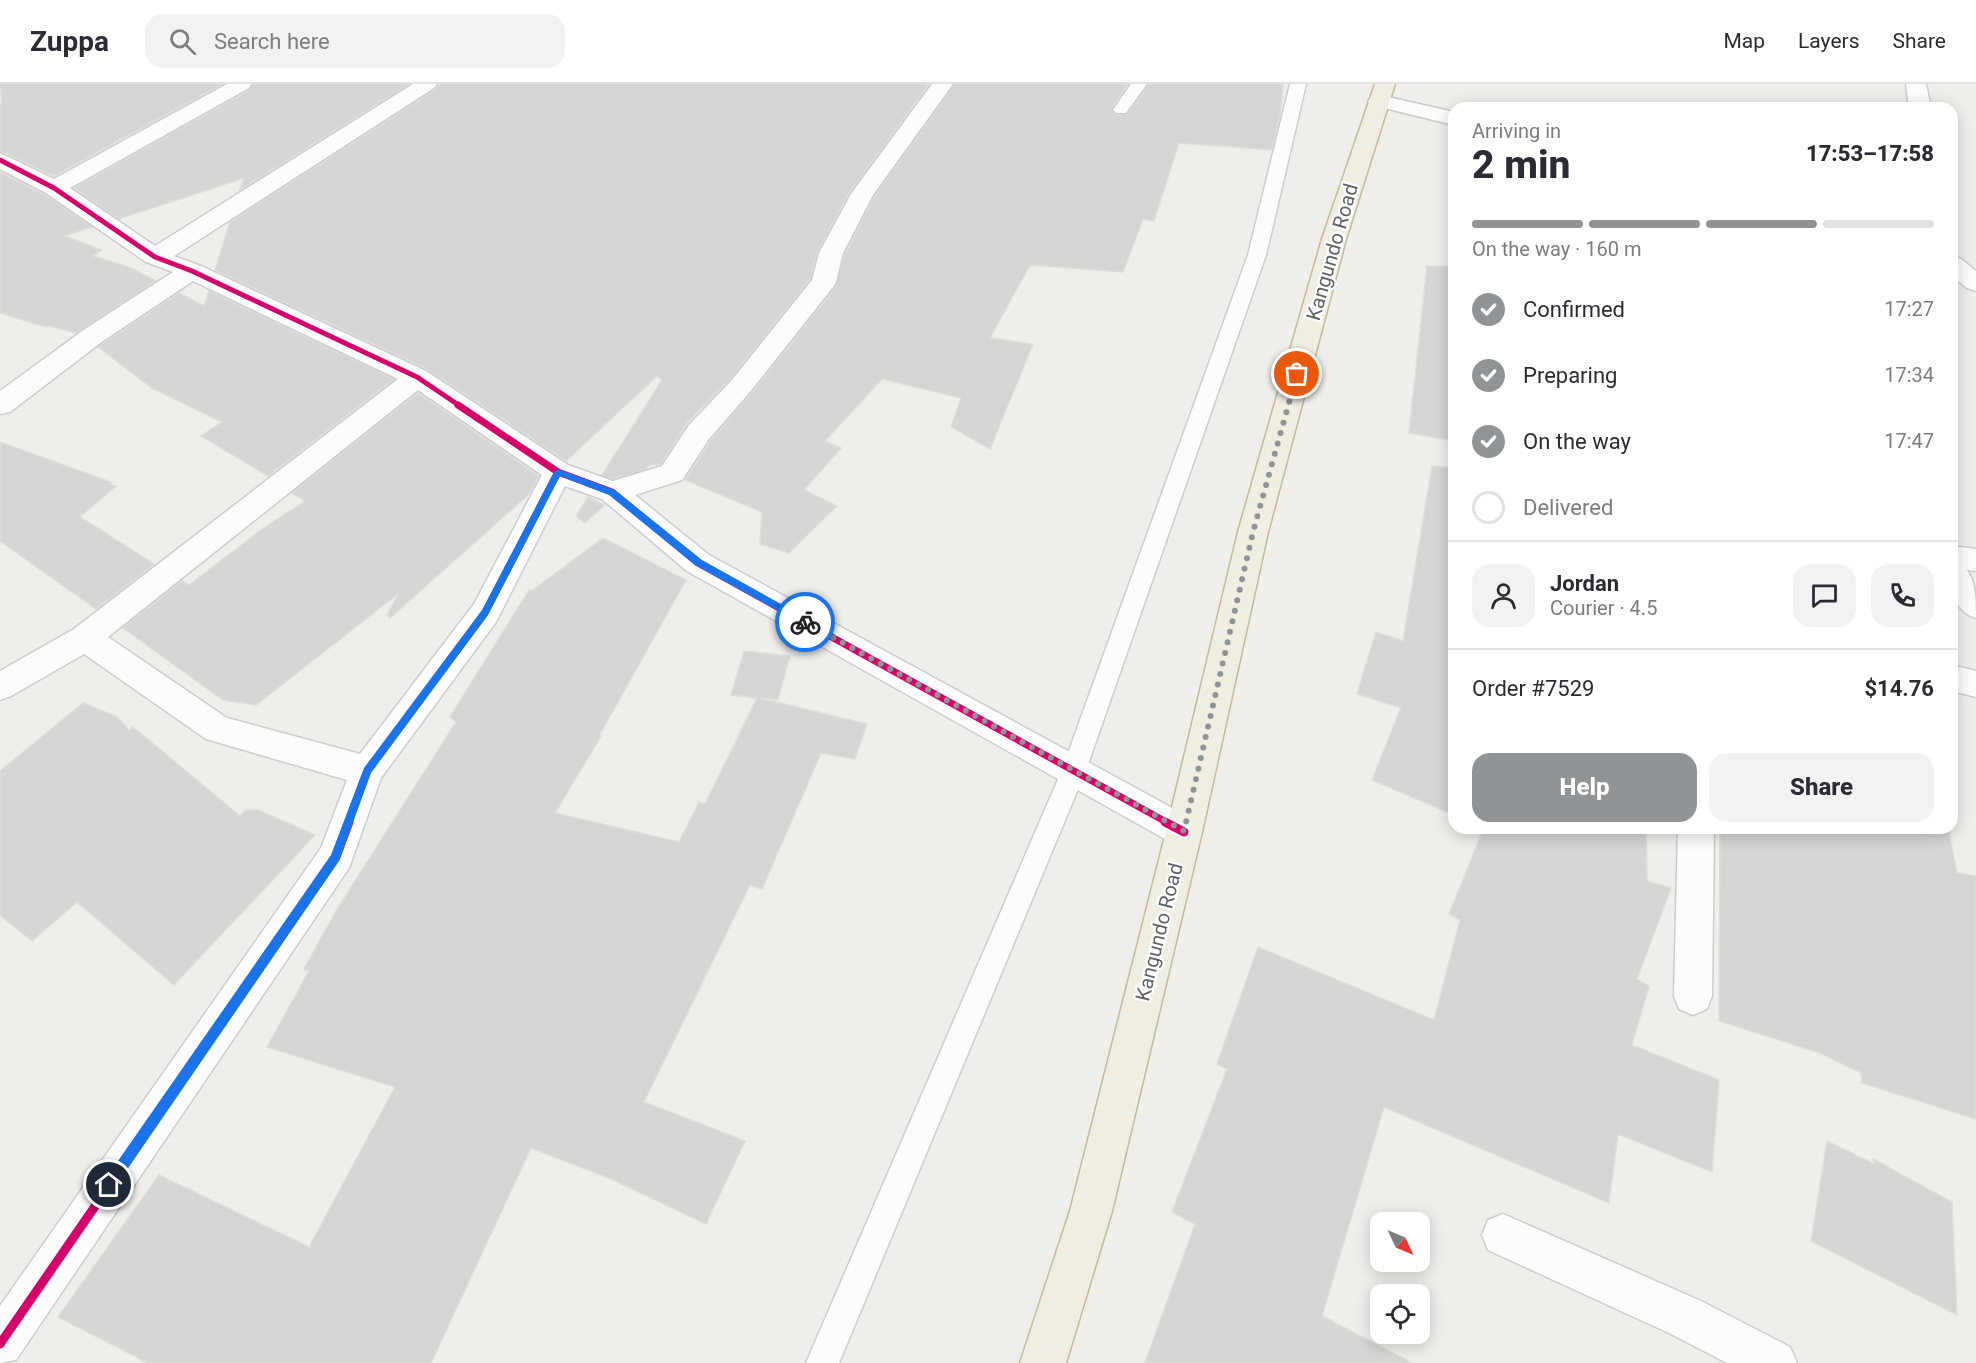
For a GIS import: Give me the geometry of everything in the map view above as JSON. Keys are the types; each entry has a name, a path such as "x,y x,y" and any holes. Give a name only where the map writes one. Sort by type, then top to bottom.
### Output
{"highway":[{"name":"Kangundo Road","path":"1043,1363 1091,1211 1184,831 1253,532 1334,239 1382,92"}],"street":[{"path":"54,188 242,84"},
{"path":"155,257 427,84"},
{"path":"612,492 672,473 699,432 741,386 824,282 831,253 862,194 943,84"},
{"path":"1916,84 1919,102"},
{"path":"1382,92 1448,117"},
{"path":"0,160 54,188 155,257 192,271 417,377 558,472 612,492 698,563 1184,831"},
{"path":"1958,269 1976,283"},
{"path":"0,405 94,335 192,271"},
{"path":"0,687 85,638 417,377"},
{"path":"0,1344 336,857 367,771 485,613 558,472"},
{"path":"1958,558 1976,560"},
{"path":"1958,580 1976,606"},
{"path":"85,638 218,729 367,771"},
{"path":"1958,680 1976,684"},
{"path":"1693,996 1696,834"},
{"path":"1503,1235 1685,1317 1773,1363"}],"lane":[{"path":"1121,110 1139,84"},
{"path":"822,1363 1074,770 1257,255 1298,84"}],"building":[{"path":"0,84 222,84 54,176 0,151 0,104 2,103"},
{"path":"254,84 409,84 240,190 244,178 119,219 74,188 250,90"},
{"path":"439,84 929,84 849,193 817,252 810,279 730,379 687,423 661,464 650,465 646,469 613,479 602,475 662,380 657,376 566,461 427,369 215,270 230,222 435,90"},
{"path":"955,84 1128,84 1111,109 1116,115 1128,114 1149,84 1283,84 1281,110 1272,150 1179,143 1154,221 1143,219 1123,272 1030,265 990,338 1033,344 990,449 951,427 961,398 882,379 825,441 841,448 804,490 837,506 789,553 760,544 762,512 685,480 711,440 752,393 835,288 845,254 875,196"},
{"path":"0,172 45,195 92,227 64,236 102,250 93,256 131,268 156,281 76,333 46,327 0,313"},
{"path":"1427,266 1448,267 1448,440 1409,433"},
{"path":"209,291 394,379 268,476 201,436 222,422 152,388 98,347 179,293 204,306"},
{"path":"418,393 539,476 529,494 390,618 387,615 398,594 256,705 223,700 123,628 182,581 189,585 265,527 305,501 292,493"},
{"path":"0,442 111,482 109,484 116,486 80,517 154,564 96,609 0,541"},
{"path":"1432,466 1448,467 1448,812 1372,780 1401,708 1357,694 1376,632 1403,641"},
{"path":"588,497 605,505 585,523 576,516"},
{"path":"603,538 686,580 599,736 601,736 555,813 679,842 699,802 705,804 757,698 731,695 744,651 790,656 778,700 760,698 867,724 855,759 821,753 762,889 750,885 644,1102 745,1141 706,1224 609,1178 531,1148 431,1363 148,1363 58,1317 159,1175 309,1247 395,1087 267,1047 309,971 304,969 336,911 456,722 450,717 529,590 533,590"},
{"path":"83,703 117,717 129,730 133,727 240,816 246,810 258,810 315,835 174,985 77,902 32,941 0,915 0,771"},
{"path":"1482,834 1646,834 1647,881 1671,888 1637,979 1649,986 1632,1045 1719,1080 1712,1172 1618,1134 1609,1203 1384,1107 1322,1316 1370,1341 1370,1344 1376,1344 1412,1363 1145,1363 1195,1224 1172,1212 1227,1069 1217,1064 1258,947 1434,1020 1460,920 1449,914"},
{"path":"1720,834 1949,834 1957,873 1976,876 1976,1119 1862,1083 1861,1073 1820,1053 1719,1021"},
{"path":"1827,1141 1874,1164 1873,1159 1952,1202 1957,1315 1811,1241"}],"cycle path":[{"path":"0,160 54,188 155,257 192,271 417,377 558,472 612,492 698,563 1184,832"},
{"path":"0,1344 336,857 367,771 485,613 558,472"}],"way so far":[{"path":"805,622 1184,831 1253,532 1297,374"}],"route":[{"path":"109,1185 336,857 367,771 485,613 558,472 612,492 698,563 805,622"}]}
